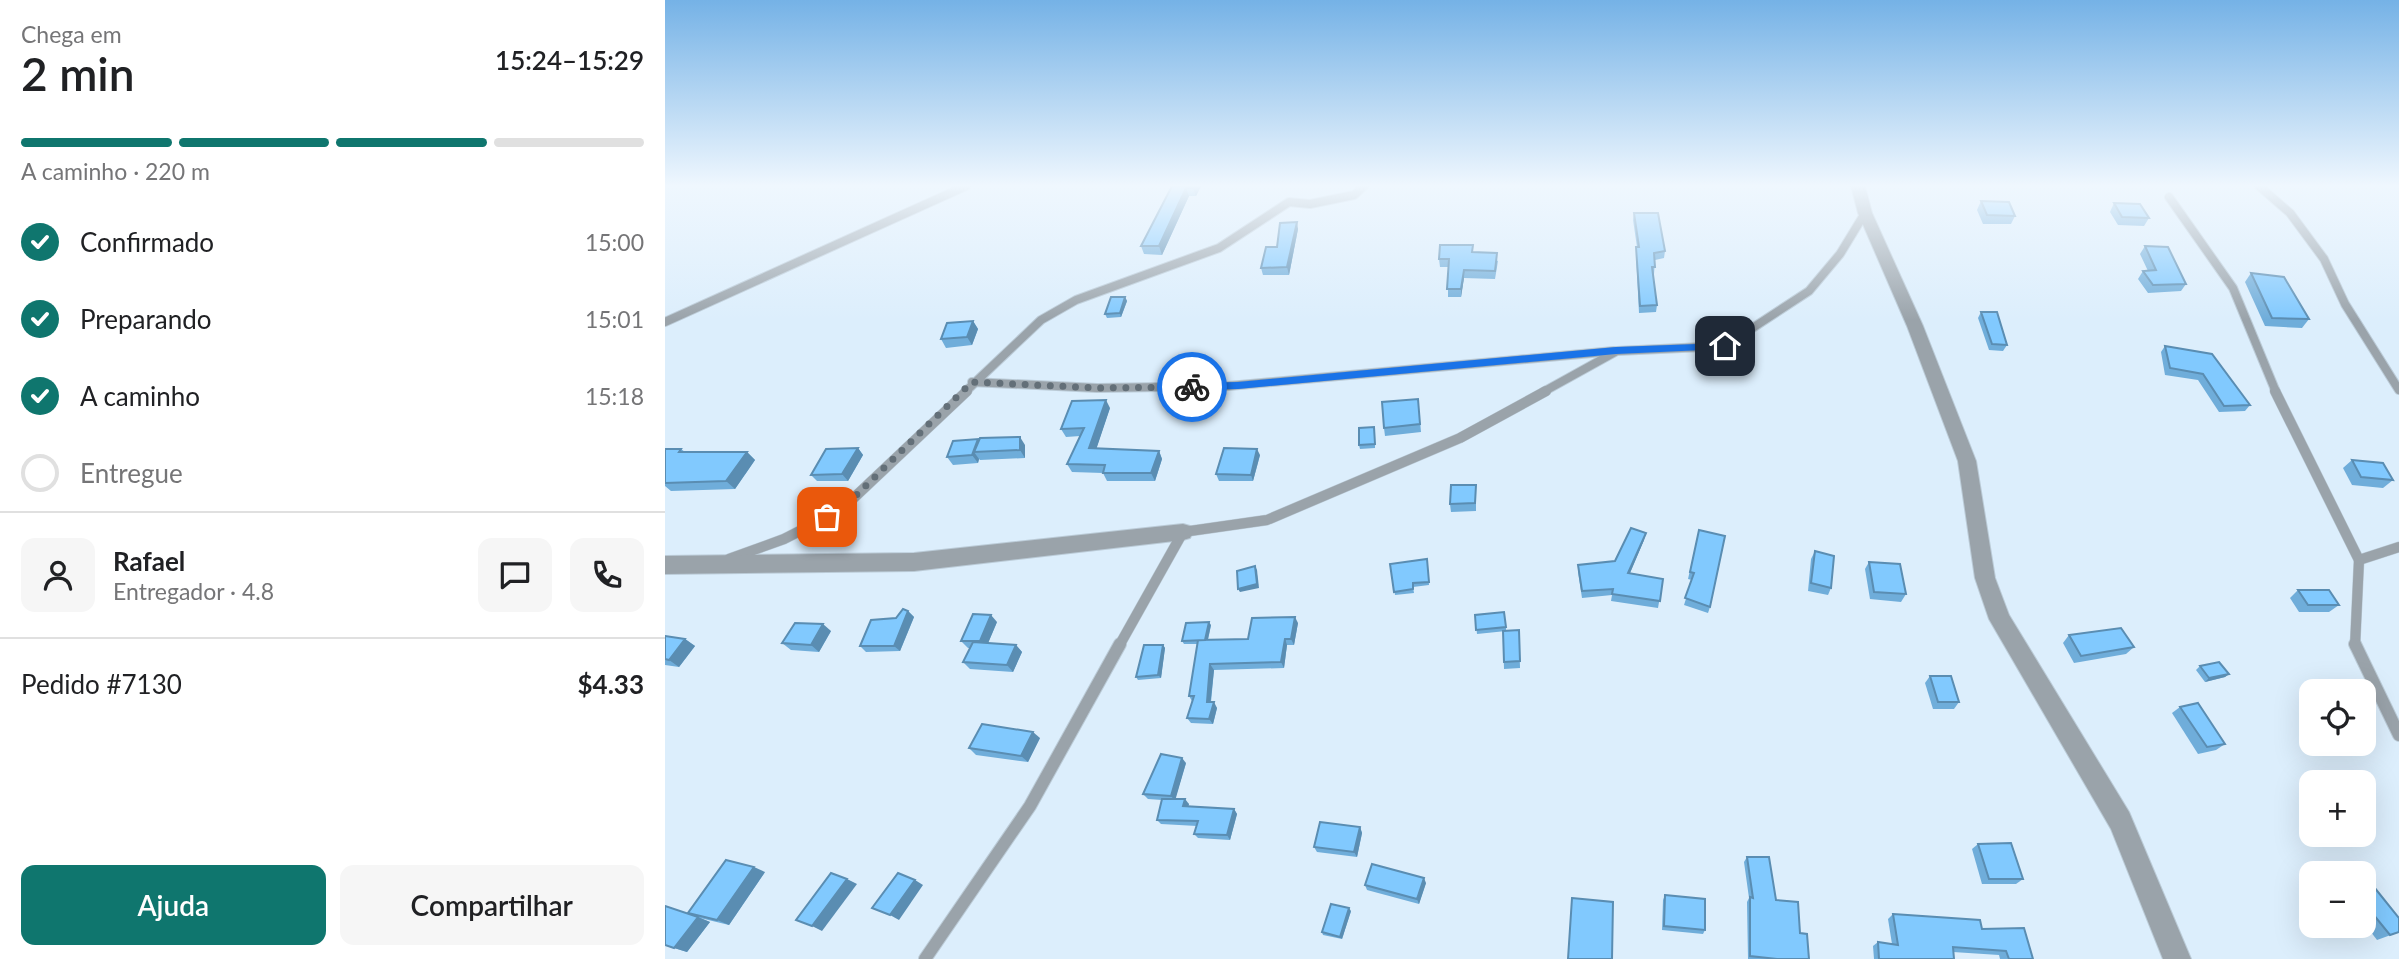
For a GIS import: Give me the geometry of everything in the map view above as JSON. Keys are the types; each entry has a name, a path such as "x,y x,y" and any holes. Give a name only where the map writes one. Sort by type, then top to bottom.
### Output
{"street":[{"path":"1873,231 1915,326 1966,461 1985,578 2000,619 2120,821 2177,959"},
{"path":"665,565 709,567 914,562 1183,532"}],"lane":[{"path":"665,322 867,231"},
{"path":"709,567 784,539 841,510 972,382 1041,320 1076,300 1219,248 1245,231"},
{"path":"972,382 1097,388 1229,386 1616,351 1725,346 1809,291 1840,254 1854,231"},
{"path":"2193,231 2233,288 2273,387 2359,560 2355,646 2399,736"},
{"path":"2303,231 2324,259 2345,304 2399,390"},
{"path":"925,959 1030,806 1183,532 1267,520 1461,438 1616,351"},
{"path":"2359,560 2399,548"}],"building":[{"path":"1149,231 1166,231 1159,246 1141,246"},
{"path":"1279,231 1295,231 1287,267 1261,268 1266,247 1277,247"},
{"path":"1637,231 1661,231 1665,251 1654,253 1655,267 1652,267 1657,305 1640,306 1636,247 1639,247"},
{"path":"1440,245 1473,245 1472,252 1497,253 1495,271 1464,270 1461,289 1447,289 1449,259 1439,259"},
{"path":"2145,246 2168,247 2186,284 2153,285 2143,271 2156,270"},
{"path":"2251,273 2284,277 2309,319 2272,318"},
{"path":"1111,297 1125,297 1120,313 1105,314"},
{"path":"1981,312 1997,312 2007,345 1992,344"},
{"path":"973,321 967,337 941,339 947,323"},
{"path":"2165,346 2212,354 2250,405 2224,406 2203,374 2170,368"},
{"path":"1418,399 1420,424 1384,428 1382,402"},
{"path":"1106,400 1089,448 1159,451 1151,473 1103,473 1105,465 1067,464 1084,428 1061,429 1072,401"},
{"path":"1374,427 1375,444 1359,445 1359,428"},
{"path":"1020,437 1020,450 974,452 980,438"},
{"path":"978,439 972,455 947,457 953,441"},
{"path":"858,448 842,474 811,475 826,449"},
{"path":"1224,448 1257,449 1251,475 1216,474"},
{"path":"665,449 681,449 679,452 747,452 726,481 665,483"},
{"path":"2352,460 2383,463 2393,480 2361,477"},
{"path":"1451,485 1476,485 1475,503 1450,504"},
{"path":"1631,528 1646,533 1628,573 1663,579 1660,601 1612,594 1613,589 1582,591 1578,565 1615,561"},
{"path":"1699,530 1725,536 1710,607 1685,598 1694,573 1690,572"},
{"path":"1815,551 1834,556 1831,588 1811,583"},
{"path":"1427,559 1429,582 1413,583 1413,589 1394,592 1390,564"},
{"path":"1869,562 1900,564 1906,594 1874,592"},
{"path":"1255,566 1257,584 1238,589 1237,571"},
{"path":"2298,590 2329,590 2339,605 2308,605"},
{"path":"903,609 908,611 894,646 860,646 871,620 896,618"},
{"path":"1504,612 1506,627 1476,630 1475,615"},
{"path":"973,614 991,615 980,641 961,641"},
{"path":"1295,617 1291,639 1285,639 1281,662 1210,664 1207,702 1214,702 1209,719 1187,718 1194,696 1189,696 1198,640 1248,639 1252,618"},
{"path":"1209,622 1205,640 1182,641 1186,623"},
{"path":"795,623 823,624 811,645 782,643"},
{"path":"2121,628 2134,647 2081,656 2069,635"},
{"path":"1519,630 1520,661 1504,662 1503,631"},
{"path":"665,636 685,639 669,660 665,659"},
{"path":"973,642 1016,645 1007,665 963,662"},
{"path":"1144,645 1163,645 1158,675 1136,677"},
{"path":"2219,662 2229,674 2209,678 2200,666"},
{"path":"1930,676 1951,676 1959,702 1938,702"},
{"path":"2198,703 2225,744 2207,747 2180,707"},
{"path":"982,724 1033,732 1021,756 969,748"},
{"path":"1161,754 1182,758 1171,796 1143,794"},
{"path":"1162,799 1185,799 1183,806 1234,809 1227,835 1194,834 1198,821 1157,820"},
{"path":"1320,822 1360,827 1354,852 1314,847"},
{"path":"2011,843 2023,879 1989,879 1978,844"},
{"path":"1747,857 1769,857 1776,900 1798,902 1800,933 1807,934 1809,959 1750,956 1750,897 1753,898"},
{"path":"726,860 754,867 717,920 688,913"},
{"path":"1372,864 1424,878 1417,899 1365,885"},
{"path":"831,873 847,879 812,926 796,920"},
{"path":"898,873 915,880 890,915 872,908"},
{"path":"2376,889 2399,918 2399,932 2390,935 2376,918"},
{"path":"1665,895 1705,899 1705,930 1664,926"},
{"path":"1572,898 1613,902 1612,959 1568,959"},
{"path":"1331,904 1349,908 1340,937 1322,932"},
{"path":"665,906 698,917 674,948 665,945"},
{"path":"1893,914 1980,920 1982,929 2024,928 2033,959 2009,959 2006,951 1953,947 1954,959 1879,959 1878,942 1898,945"}],"way so far":[{"path":"827,517 841,510 972,382 1097,388 1192,387"}],"route":[{"path":"1192,387 1616,351 1725,346"}]}
